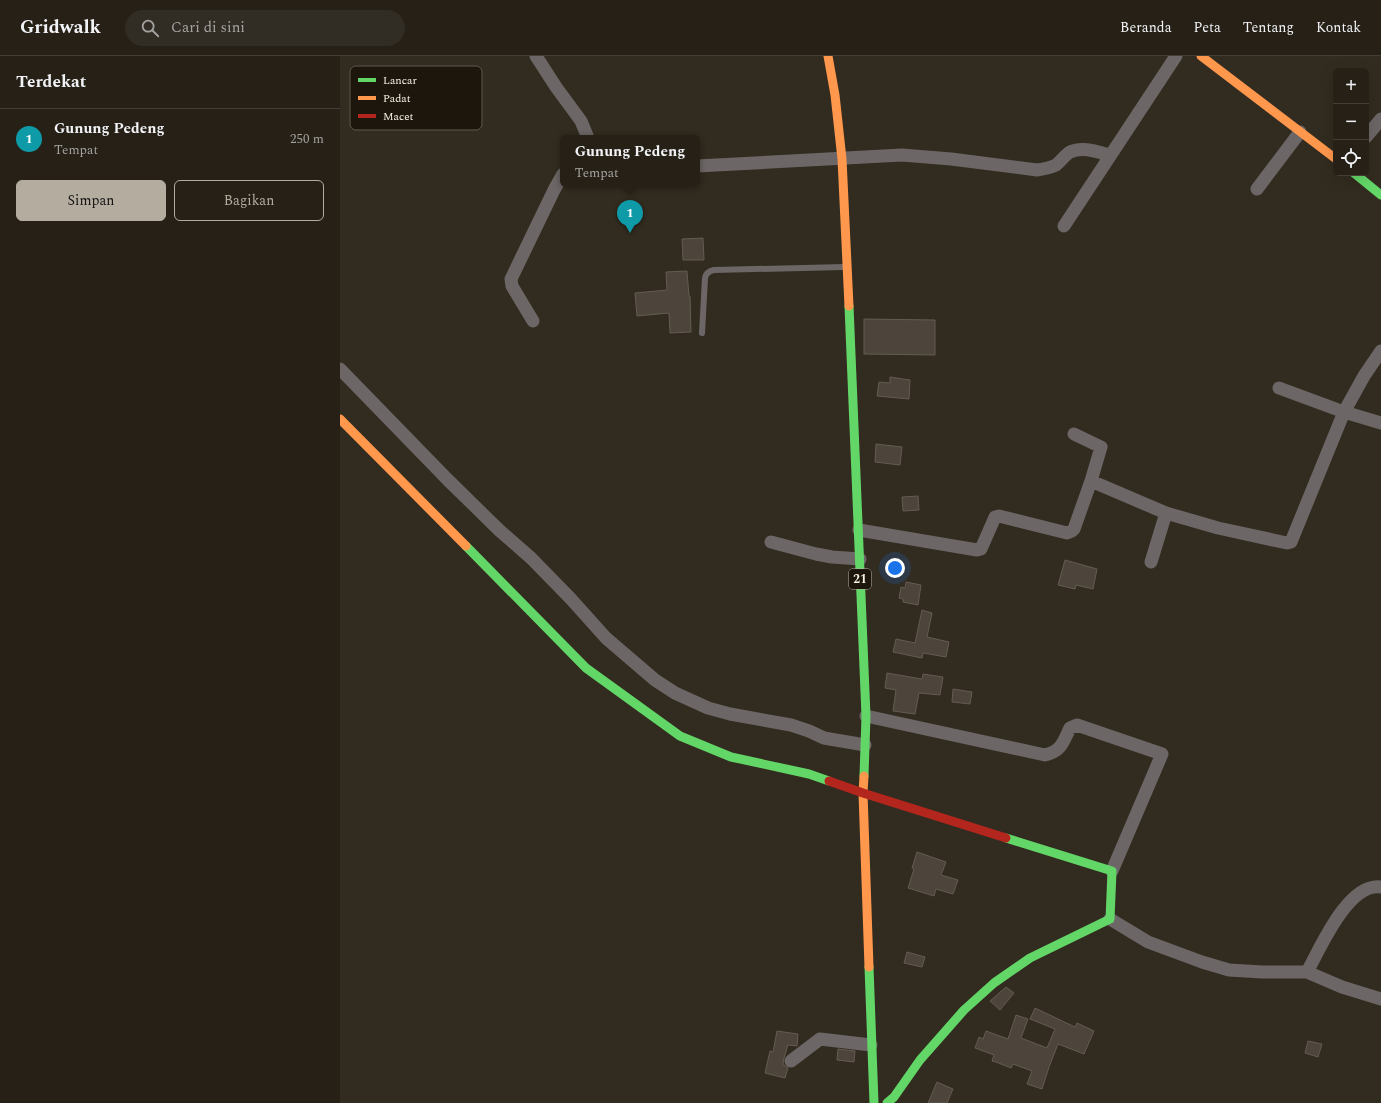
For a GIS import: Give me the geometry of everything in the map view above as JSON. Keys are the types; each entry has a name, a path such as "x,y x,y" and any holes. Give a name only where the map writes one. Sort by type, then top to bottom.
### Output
{"main road":[{"name":"21","path":"828,56 835,95 842,159 848,267 866,716 863,793 874,1103"},
{"path":"1201,56 1333,157"},
{"path":"1358,176 1381,195"},
{"path":"340,419 586,668 680,736 731,756 809,774 863,793 1112,871 1110,919 1030,958 994,983 964,1010 920,1060 894,1097 887,1103"}],"street":[{"path":"536,56 556,87 581,121 587,135"},
{"path":"1064,226 1176,56"},
{"path":"1369,133 1381,119"},
{"path":"1257,189 1300,132"},
{"path":"700,166 902,155 951,159 1038,170 1056,165 1069,153 1075,150 1090,150 1110,155"},
{"path":"533,321 512,286 511,280 560,179"},
{"path":"1091,481 1166,513 1218,528 1287,543 1291,542 1344,412 1364,376 1381,351"},
{"path":"340,369 447,479 499,530 531,558 606,638 655,680 675,693 708,708 730,714 791,726 809,731 824,738 865,745"},
{"path":"1279,388 1381,424"},
{"path":"859,530 977,550 980,549 995,517 999,516 1070,533 1074,529 1101,447 1074,434"},
{"path":"1151,562 1166,513"},
{"path":"771,542 816,554 860,559"},
{"path":"866,716 1046,755 1054,753 1060,749 1070,728 1077,725 1162,754 1112,871"},
{"path":"1307,972 1338,916 1348,902 1361,892 1376,886 1381,887"},
{"path":"1110,919 1148,942 1202,962 1229,970 1307,972 1381,999"},
{"path":"791,1061 820,1039 871,1045"}],"lane":[{"path":"702,333 705,278 709,271 848,267"}],"building":[{"path":"703,238 704,260 683,260 682,239"},
{"path":"687,271 690,296 691,332 670,333 669,313 637,316 635,293 667,290 666,272"},
{"path":"864,319 935,320 935,355 864,354"},
{"path":"890,377 910,380 909,399 877,396 879,382 890,383"},
{"path":"876,444 902,447 900,465 875,462"},
{"path":"918,496 919,510 903,511 902,497"},
{"path":"1065,560 1097,569 1093,589 1076,585 1075,589 1058,585"},
{"path":"906,582 921,585 918,605 903,602 903,599 899,598 901,587 905,588"},
{"path":"922,610 932,613 927,637 949,642 946,657 923,653 922,658 893,652 896,639 915,643"},
{"path":"887,673 922,679 923,674 943,677 940,695 919,693 915,714 893,711 896,690 885,688"},
{"path":"953,689 972,692 970,704 952,702"},
{"path":"917,852 946,862 941,875 958,880 953,894 936,889 934,896 908,888 914,869 912,868"},
{"path":"907,952 925,957 922,967 904,963"},
{"path":"1006,987 1014,993 1000,1010 990,1001"},
{"path":"1035,1008 1075,1027 1077,1023 1094,1031 1084,1054 1058,1044 1042,1089 1027,1084 1032,1071 1013,1064 1011,1068 992,1061 994,1055 975,1048 979,1037 983,1039 986,1031 1008,1039 1016,1015 1028,1019 1021,1038 1047,1048 1055,1029 1030,1019"},
{"path":"777,1031 798,1034 797,1046 788,1045 784,1058 783,1064 788,1068 785,1078 765,1073 770,1051 773,1052"},
{"path":"1308,1041 1322,1044 1318,1057 1305,1053"},
{"path":"838,1049 855,1051 854,1062 837,1060"},
{"path":"937,1082 953,1089 947,1103 928,1103"}],"traffic: fast":[{"path":"1358,176 1381,195"},
{"path":"849,306 866,716 864,776"},
{"path":"466,546 586,668 680,736 731,757 809,774 829,781"},
{"path":"887,1103 894,1097 920,1060 964,1010 994,983 1030,958 1110,919 1112,871 1006,838"},
{"path":"869,967 874,1103"}],"traffic: slow":[{"path":"828,56 835,95 842,159 849,306"},
{"path":"1201,56 1333,157"},
{"path":"340,419 466,546"},
{"path":"864,776 863,793 869,967"}],"traffic: jam":[{"path":"829,781 1006,838"}],"place":[{"name":"Gunung Pedeng","path":"630,233"}]}
